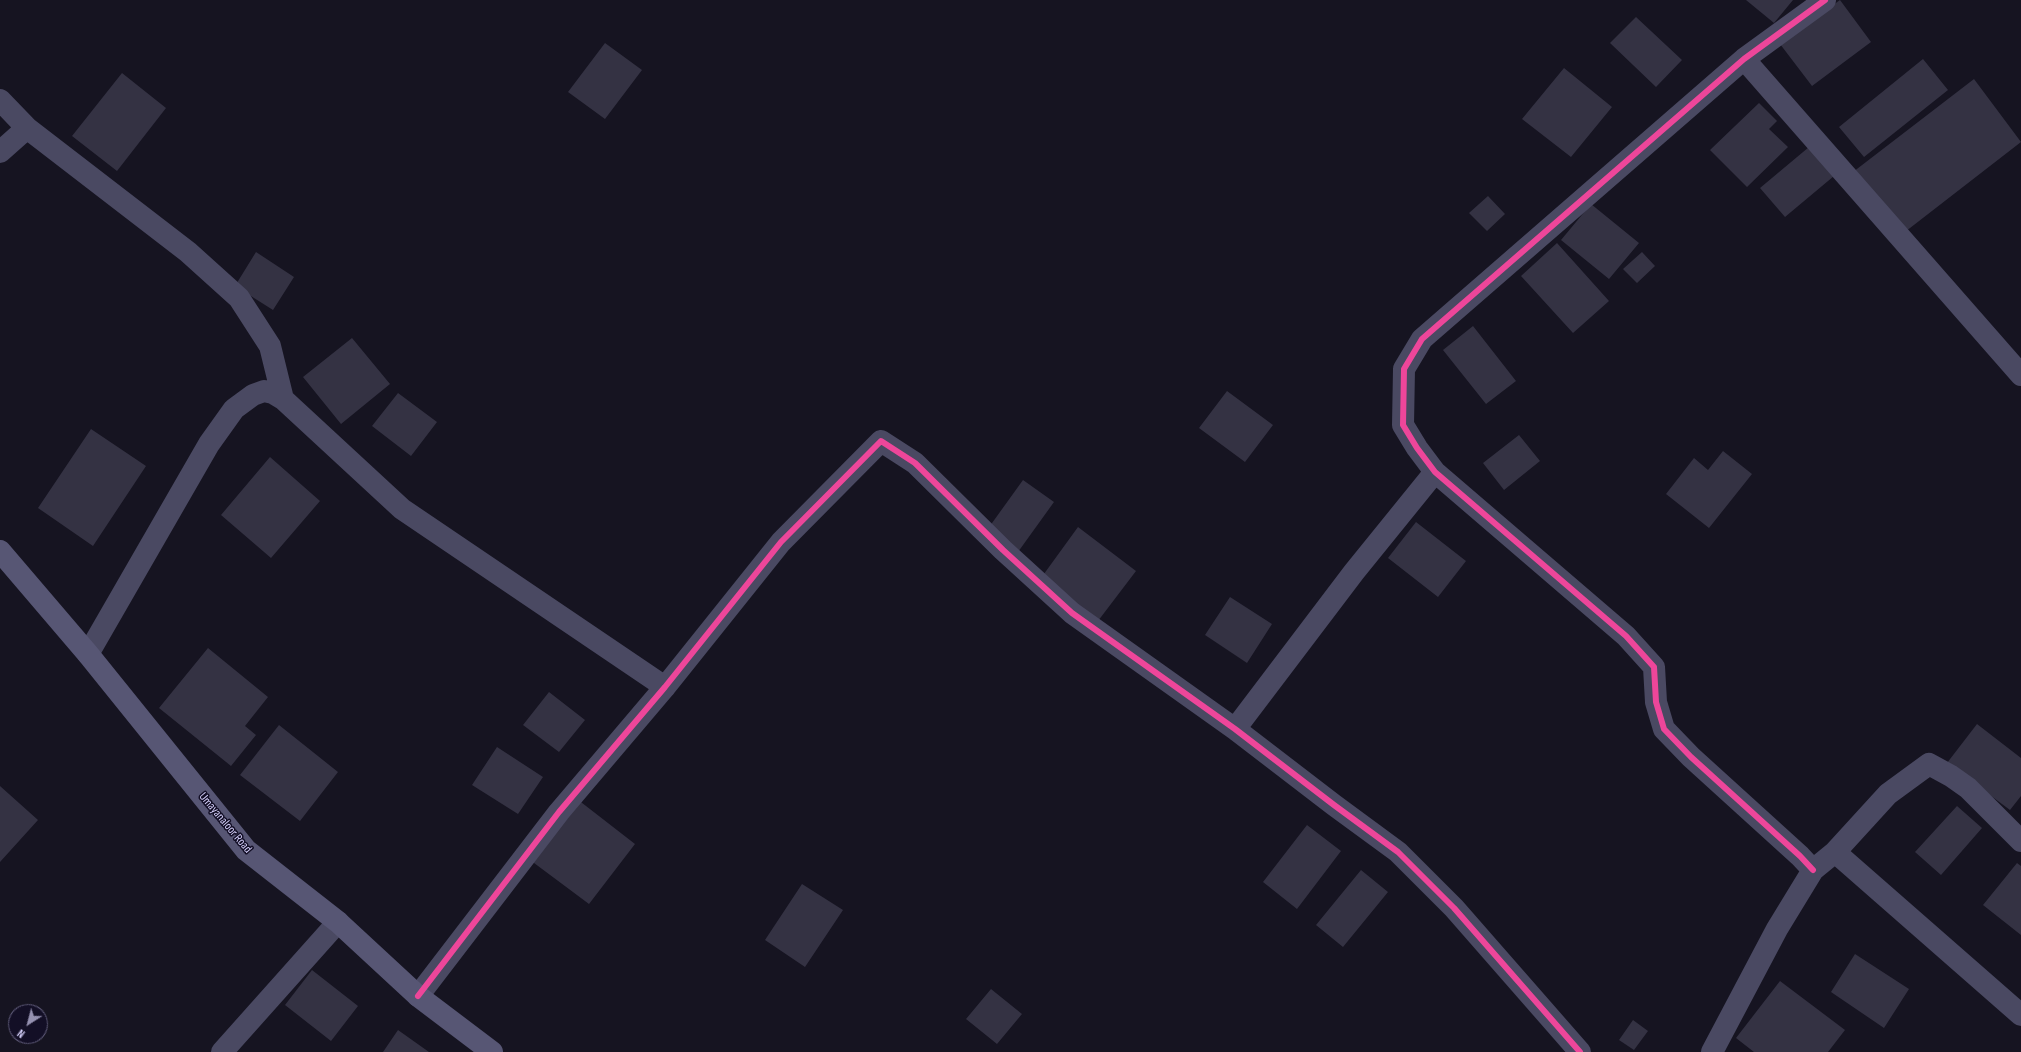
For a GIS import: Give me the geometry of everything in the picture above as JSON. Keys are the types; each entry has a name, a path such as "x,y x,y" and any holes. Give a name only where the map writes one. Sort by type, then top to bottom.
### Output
{"main road":[{"name":"Umayanaloor Road","path":"0,551 88,654 246,850 338,922 418,996 492,1052"}],"street":[{"path":"1813,870 1800,856 1691,757 1664,729 1656,702 1654,667 1626,636 1435,472 1403,426 1404,370 1422,339 1744,59 1825,0"},
{"path":"1744,59 2021,375"},
{"path":"0,100 27,128 188,252 239,298 270,346 283,399"},
{"path":"0,152 27,128"},
{"path":"88,654 209,444 234,410 253,395 264,392 273,393 283,399 402,509 665,687"},
{"path":"418,996 559,812 665,687 781,542 881,441 915,463 1003,550 1072,613 1235,729 1398,852 1454,908 1580,1052"},
{"path":"1235,729 1354,572 1435,472"},
{"path":"1712,1052 1777,929 1813,870 1835,852 1888,794 1929,764 1951,776 1968,788 2021,841"},
{"path":"1835,852 2021,1015"},
{"path":"222,1052 338,922"}],"building":[{"path":"1746,0 1793,0 1774,23"},
{"path":"1840,0 1871,42 1812,86 1780,44"},
{"path":"1636,17 1682,60 1656,87 1610,43"},
{"path":"605,43 642,70 605,119 568,92"},
{"path":"1923,59 1948,90 1864,157 1839,127"},
{"path":"1564,68 1612,107 1571,157 1522,119"},
{"path":"122,73 166,108 117,171 72,136"},
{"path":"1974,79 2021,142 1901,235 1853,172"},
{"path":"1759,103 1777,121 1769,129 1788,147 1747,187 1710,150"},
{"path":"1809,147 1834,176 1785,217 1760,188"},
{"path":"1488,196 1505,214 1487,231 1469,213"},
{"path":"1591,204 1639,243 1609,279 1561,240"},
{"path":"1557,243 1609,301 1573,333 1521,276"},
{"path":"256,252 294,277 273,310 235,286"},
{"path":"1642,252 1655,266 1637,283 1623,269"},
{"path":"1473,326 1516,381 1486,404 1443,350"},
{"path":"352,338 390,384 341,424 303,377"},
{"path":"1227,391 1273,425 1245,462 1199,428"},
{"path":"398,393 437,422 411,456 372,426"},
{"path":"91,429 146,466 93,546 38,508"},
{"path":"1519,435 1540,461 1504,490 1483,463"},
{"path":"1723,451 1752,474 1709,528 1666,494 1694,458 1708,470"},
{"path":"270,457 320,501 271,558 221,515"},
{"path":"1023,480 1054,502 1018,552 987,530"},
{"path":"1416,522 1466,561 1438,597 1388,558"},
{"path":"1078,527 1136,571 1098,621 1041,578"},
{"path":"1230,597 1272,624 1247,663 1205,635"},
{"path":"208,648 268,697 245,726 256,735 231,766 159,708"},
{"path":"549,692 585,720 559,752 523,725"},
{"path":"1977,724 2021,758 2021,796 2010,810 1947,763"},
{"path":"279,725 338,772 300,821 240,775"},
{"path":"497,747 543,777 518,814 472,785"},
{"path":"0,786 38,820 0,862"},
{"path":"577,799 635,844 589,904 530,860"},
{"path":"1957,806 1982,828 1941,875 1915,852"},
{"path":"1307,825 1341,851 1297,909 1263,882"},
{"path":"2017,863 2021,866 2021,935 1983,905"},
{"path":"1361,870 1388,892 1343,947 1316,925"},
{"path":"802,884 843,910 805,967 765,940"},
{"path":"1855,954 1909,989 1884,1028 1831,992"},
{"path":"312,970 358,1006 331,1041 285,1005"},
{"path":"1780,981 1845,1030 1828,1052 1754,1052 1736,1038"},
{"path":"991,989 1022,1014 997,1044 966,1019"},
{"path":"1633,1020 1648,1031 1634,1050 1619,1040"},
{"path":"398,1030 429,1052 383,1052"}],"cycle path":[{"path":"1813,870 1800,856 1691,757 1664,729 1656,702 1654,667 1626,636 1435,472 1417,448 1403,425 1404,369 1422,339 1744,59 1825,0"},
{"path":"418,996 559,812 665,687 781,542 881,441 915,463 1003,550 1072,613 1235,729 1398,852 1454,908 1580,1052"}]}
